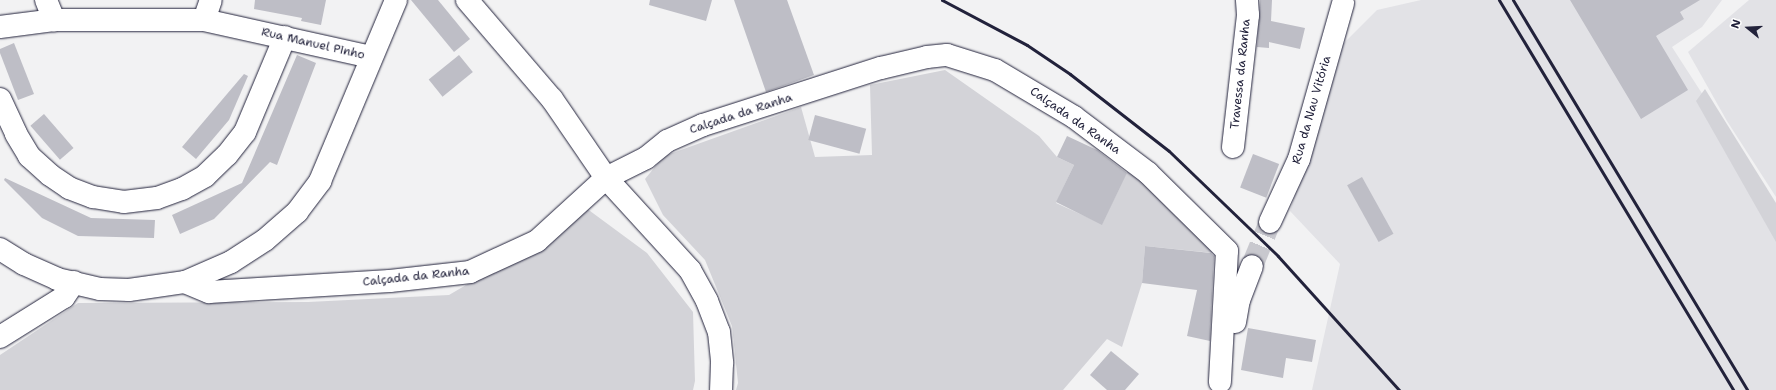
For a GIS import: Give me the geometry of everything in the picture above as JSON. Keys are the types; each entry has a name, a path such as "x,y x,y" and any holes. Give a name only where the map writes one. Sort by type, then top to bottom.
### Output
{"street":[{"path":"371,57 396,0"},
{"path":"467,0 552,99 606,178 690,270 707,300 719,332 722,363 720,390"},
{"name":"Travessa da Ranha","path":"1233,147 1248,15 1247,0"},
{"name":"Rua da Nau Vitória","path":"1270,222 1299,159 1345,1"},
{"name":"Rua Manuel Pinho","path":"0,27 50,10 207,10 285,37 371,57 320,180 297,212 265,240 231,262 185,282"},
{"path":"0,99 16,134 29,156 50,175 70,188 93,197 124,202 157,198 182,189 206,176 227,155 245,132 285,37"},
{"name":"Calçada da Ranha","path":"185,282 209,292 390,281 470,272 537,240 606,178 646,158 667,141 703,124 881,68 927,57 947,55 995,70 1074,117 1148,173 1221,244 1220,386"},
{"path":"0,250 50,276 100,288 129,290 185,282"},
{"path":"1220,386 1230,364 1238,300 1252,266"},
{"path":"0,337 64,297 74,282"}],"shaded area":[{"path":"1421,0 1722,0 1702,27 1672,47 1776,208 1776,390 1312,390 1340,264 1290,211 1341,46 1377,10"},
{"path":"1749,0 1776,0 1776,197 1727,121 1688,52"},
{"path":"945,70 1039,136 1057,157 1074,165 1056,203 1102,224 1130,166 1223,254 1145,246 1142,283 1122,347 1107,339 1063,390 736,390 738,383 732,326 705,260 663,215 645,179 664,156 801,107 815,157 872,155 870,85"},
{"path":"1705,89 1776,203 1776,242 1696,101"},
{"path":"586,208 647,253 693,312 695,381 693,390 0,390 0,355 78,303 308,302 449,295 555,233"}],"building":[{"path":"255,0 326,0 321,25 301,21 302,18 254,9"},
{"path":"411,0 438,0 470,39 454,52"},
{"path":"650,0 712,0 706,21 649,5"},
{"path":"734,0 787,0 814,75 766,92"},
{"path":"1260,0 1272,0 1271,21 1305,28 1300,49 1269,42 1269,48 1257,47"},
{"path":"1570,0 1700,0 1680,12 1684,19 1656,36 1688,90 1641,119"},
{"path":"14,43 34,94 18,100 0,53 0,49"},
{"path":"297,55 316,63 277,165 270,162 214,219 180,234 172,215 242,183"},
{"path":"459,55 473,72 443,97 429,80"},
{"path":"244,74 248,76 229,120 196,159 182,147"},
{"path":"44,114 74,148 60,160 30,126"},
{"path":"815,115 866,129 859,154 808,140"},
{"path":"1067,136 1097,150 1127,173 1102,225 1056,202 1074,165 1057,157"},
{"path":"1253,154 1279,164 1266,198 1240,188"},
{"path":"1362,177 1394,234 1379,242 1347,185"},
{"path":"5,178 91,218 155,220 154,238 78,236 42,218 4,180"},
{"path":"1145,246 1211,253 1214,256 1210,341 1187,336 1197,290 1142,283"},
{"path":"1248,328 1316,340 1312,362 1286,358 1283,378 1241,370"},
{"path":"1111,351 1139,374 1125,390 1107,390 1090,375"}],"tunnel":[{"path":"1252,266 1270,222"}],"railway":[{"path":"942,0 1027,45 1070,74 1169,151 1278,256 1399,390"},
{"path":"1499,0 1733,390"},
{"path":"1513,0 1747,390"}]}
